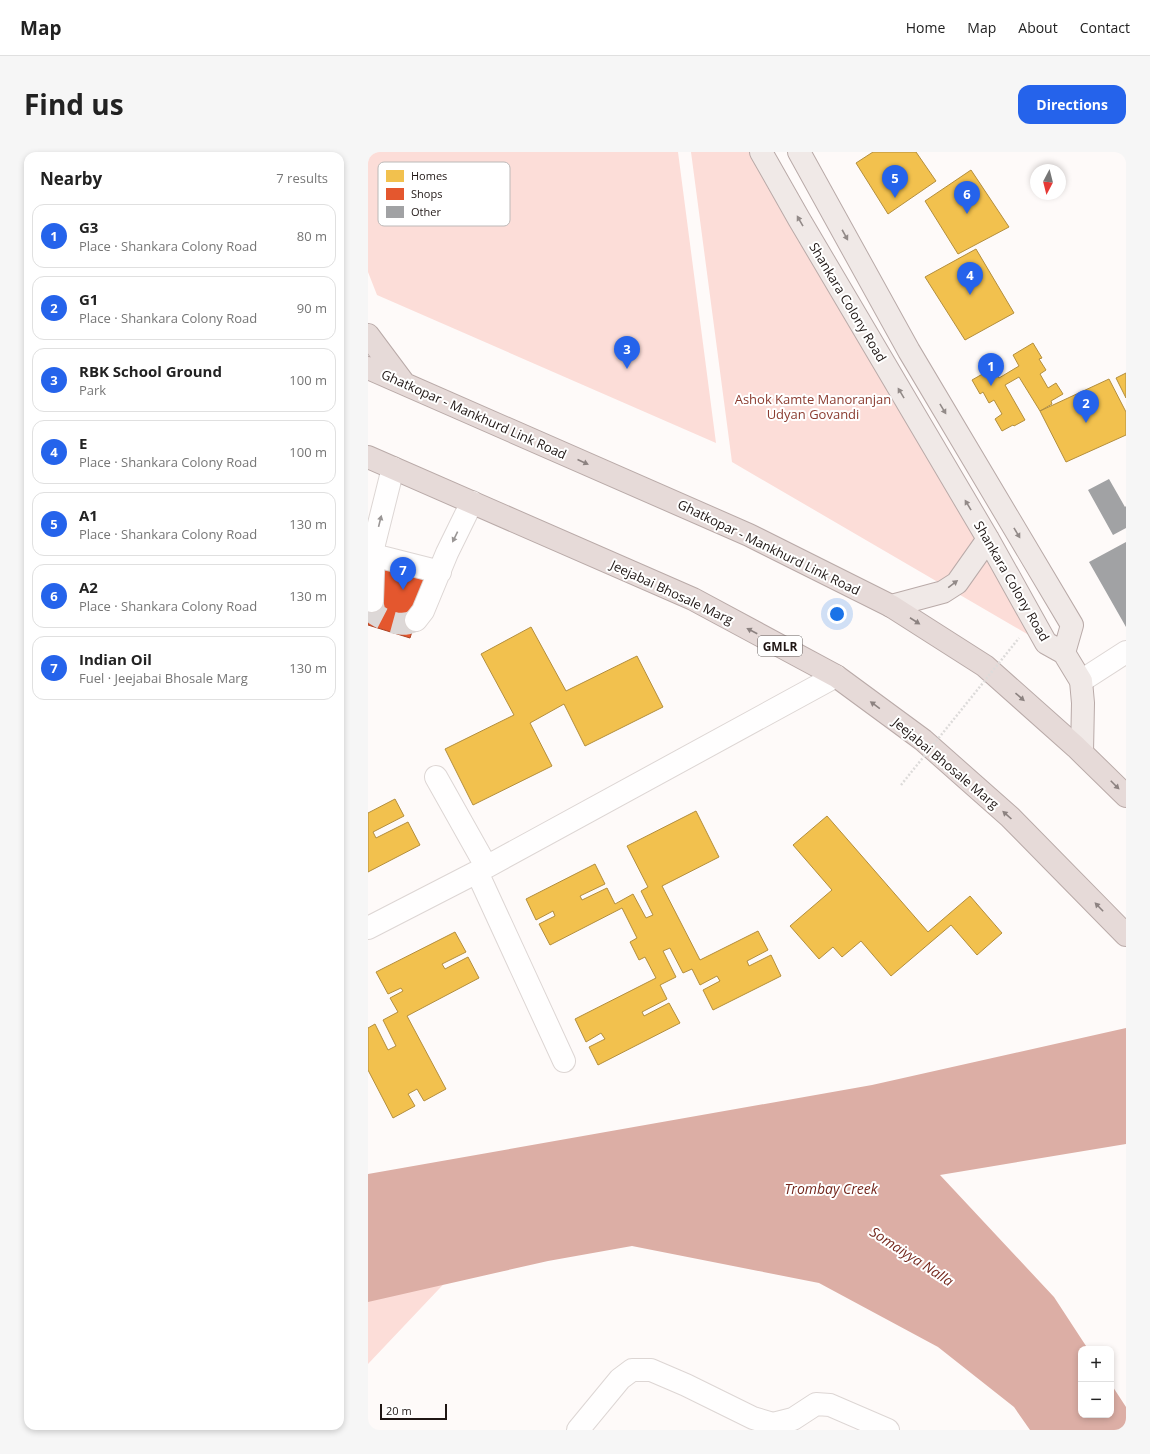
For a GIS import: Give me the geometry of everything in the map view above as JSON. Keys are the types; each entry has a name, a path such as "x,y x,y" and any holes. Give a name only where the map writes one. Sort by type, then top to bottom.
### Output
{"highway":[{"path":"368,335 403,382"},
{"name":"Ghatkopar - Mankhurd Link Road","path":"368,368 750,535 891,606 985,666 1082,752 1126,796"},
{"name":"Jeejabai Bhosale Marg","path":"368,457 693,599 836,676 923,740 1010,817 1126,935"}],"main road":[{"name":"Shankara Colony Road","path":"761,152 798,219 988,539 1046,643 1064,653 1072,625 909,351 799,152"},
{"path":"891,606 943,592 957,584 988,539"},
{"path":"1064,653 1081,682 1083,702 1082,752"}],"street":[{"path":"372,601 374,544 393,468"},
{"path":"416,620 423,611 447,552 472,502"},
{"path":"373,554 440,572"},
{"path":"1081,682 1126,652"},
{"path":"368,928 481,869 836,676"},
{"path":"436,777 481,869 564,1061"},
{"path":"578,1430 620,1379 632,1370 652,1370 753,1418 773,1424 793,1419 816,1404 823,1404 830,1405 888,1430"}],"path":[{"path":"901,785 1019,638"}],"green space":[{"path":"368,152 678,152 716,443 377,295 368,272"},
{"name":"Ashok Kamte Manoranjan Udyan Govandi","path":"691,152 764,152 1034,638 732,462"},
{"path":"456,1271 368,1364 368,1296"}],"water":[{"name":"Trombay Creek","path":"1126,1028 1126,1144 940,1175 1054,1297 1086,1346 1078,1346 1078,1418 1114,1418 1114,1389 1126,1407 1126,1430 1030,1430 1014,1407 938,1347 819,1283 632,1246 548,1261 368,1302 368,1174 872,1085"}],"building: Homes":[{"path":"873,152 916,152 936,181 888,214 856,163"},
{"path":"971,170 1009,227 958,254 925,201"},
{"path":"976,249 1014,313 965,340 925,277"},
{"path":"1033,343 1042,358 1039,359 1046,370 1040,374 1048,388 1056,383 1063,394 1051,401 1052,404 1040,411 1019,377 1005,385 1025,420 1002,431 995,419 1002,414 994,400 989,403 983,392 980,394 972,380 993,368 999,378 1019,366 1013,355"},
{"path":"1126,373 1126,398 1116,378"},
{"path":"1109,379 1126,412 1126,435 1066,462 1040,411"},
{"path":"531,627 566,691 637,656 663,707 585,746 564,704 530,723 552,766 473,805 445,749 514,715 481,654"},
{"path":"395,799 404,816 373,832 376,838 408,822 420,845 368,872 368,813"},
{"path":"696,811 719,857 662,886 700,960 758,931 768,950 747,961 749,966 771,955 781,976 713,1010 703,990 720,981 717,976 700,985 692,969 683,973 670,948 663,951 676,977 660,985 667,999 642,1012 644,1016 669,1003 680,1023 598,1065 589,1047 605,1039 601,1033 586,1042 575,1019 656,978 645,957 639,960 630,942 637,938 622,908 550,945 539,924 555,916 553,911 536,920 526,899 595,864 605,884 580,896 582,900 607,888 615,904 633,894 646,918 653,915 641,891 648,887 627,846"},
{"path":"827,816 928,932 970,896 1002,933 977,955 951,925 891,976 861,941 842,957 833,947 819,959 790,926 832,890 793,845"},
{"path":"455,932 466,952 442,964 445,969 468,957 479,978 407,1016 446,1089 424,1101 417,1089 408,1094 415,1106 393,1118 368,1070 368,1028 375,1024 388,1050 396,1046 383,1020 398,1012 390,998 403,991 401,988 388,994 376,972"}],"building: Shops":[{"path":"384,560 430,573 410,638 368,625 368,619"}],"building: Other":[{"path":"1109,479 1125,507 1126,506 1126,528 1113,535 1088,490"},
{"path":"1126,542 1126,627 1089,562"}],"tunnel":[{"path":"372,601 375,614 390,622 405,624 416,620"}],"place":[{"name":"A1","path":"895,198"},
{"name":"A2","path":"967,214"},
{"name":"E","path":"970,295"},
{"name":"RBK School Ground","path":"627,369"},
{"name":"G3","path":"991,386"},
{"name":"G1","path":"1086,423"},
{"name":"Indian Oil","path":"403,590"}],"water label":[{"name":"Somaiyya Nalla","path":"912,1256"}]}
